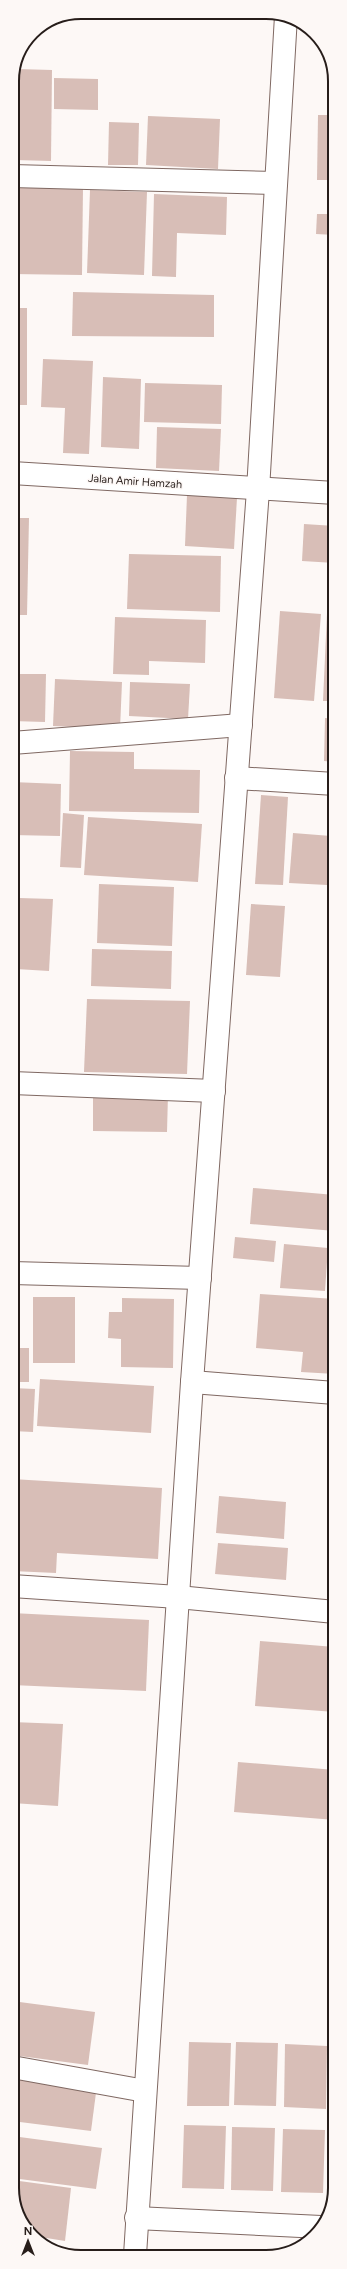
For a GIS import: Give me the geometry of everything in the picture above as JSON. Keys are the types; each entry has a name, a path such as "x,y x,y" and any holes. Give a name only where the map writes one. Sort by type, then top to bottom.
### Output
{"street":[{"path":"135,2250 136,2218 192,1382 258,490 286,22"},
{"path":"19,176 276,183"},
{"name":"Jalan Amir Hamzah","path":"19,473 258,490 328,493"},
{"path":"19,742 241,725"},
{"path":"236,778 328,784"},
{"path":"19,1083 214,1091"},
{"path":"19,1272 200,1278"},
{"path":"192,1382 328,1392"},
{"path":"19,1586 178,1597 328,1611"},
{"path":"19,2068 145,2091"},
{"path":"136,2218 315,2227"}],"building":[{"path":"20,69 52,70 51,161 19,160"},
{"path":"54,78 98,79 98,110 54,109"},
{"path":"318,115 328,115 328,180 317,180"},
{"path":"148,116 220,119 218,169 146,165"},
{"path":"109,122 139,123 138,165 108,165"},
{"path":"19,186 83,187 82,275 19,274"},
{"path":"90,190 147,192 144,275 87,273"},
{"path":"154,194 227,197 226,235 177,233 176,277 152,276"},
{"path":"317,214 328,214 328,235 316,234"},
{"path":"73,292 214,295 214,337 72,336"},
{"path":"19,308 27,308 27,405 19,405"},
{"path":"43,359 93,361 89,454 63,453 65,408 41,407"},
{"path":"103,377 141,379 139,449 101,447"},
{"path":"145,383 222,385 221,424 144,422"},
{"path":"157,427 221,429 219,471 156,468"},
{"path":"187,495 237,498 234,549 185,546"},
{"path":"19,518 29,518 27,615 19,615"},
{"path":"304,524 328,526 328,563 302,561"},
{"path":"129,554 221,556 220,612 127,609"},
{"path":"280,611 321,614 314,701 274,698"},
{"path":"327,613 328,613 328,701 323,701"},
{"path":"115,617 206,620 205,663 149,661 149,675 113,674"},
{"path":"19,674 46,674 45,722 19,721"},
{"path":"55,679 122,682 120,729 53,726"},
{"path":"130,682 190,684 188,719 129,716"},
{"path":"325,718 328,718 328,761 324,761"},
{"path":"70,751 134,752 134,769 200,770 199,813 69,811"},
{"path":"19,782 61,784 60,836 19,835"},
{"path":"261,795 288,797 283,885 255,884"},
{"path":"63,813 84,815 81,868 60,867"},
{"path":"88,817 202,824 198,882 84,875"},
{"path":"293,833 328,836 327,885 289,883"},
{"path":"99,884 174,887 172,946 97,943"},
{"path":"19,898 53,899 49,971 19,969"},
{"path":"251,904 285,906 280,977 246,975"},
{"path":"92,949 172,951 171,989 91,986"},
{"path":"87,999 190,1001 187,1074 84,1072"},
{"path":"93,1093 168,1094 167,1132 93,1131"},
{"path":"253,1188 328,1194 328,1230 250,1224"},
{"path":"235,1237 276,1241 274,1262 233,1258"},
{"path":"284,1244 328,1248 325,1291 280,1288"},
{"path":"260,1294 328,1299 328,1374 301,1372 303,1352 256,1348"},
{"path":"33,1297 75,1297 75,1363 33,1363"},
{"path":"122,1298 174,1299 173,1368 121,1367 121,1339 108,1338 109,1312 122,1312"},
{"path":"19,1348 29,1348 29,1382 19,1382"},
{"path":"40,1379 154,1386 151,1433 37,1426"},
{"path":"19,1388 35,1389 33,1432 19,1431"},
{"path":"19,1479 162,1488 158,1559 57,1553 56,1573 19,1571"},
{"path":"219,1496 286,1502 284,1539 216,1533"},
{"path":"218,1543 288,1548 286,1580 215,1574"},
{"path":"19,1613 149,1620 146,1691 19,1685"},
{"path":"260,1641 328,1646 328,1711 255,1706"},
{"path":"19,1722 63,1724 58,1806 19,1803"},
{"path":"238,1762 328,1769 328,1819 234,1812"},
{"path":"19,2002 95,2012 88,2065 19,2056"},
{"path":"189,2042 231,2043 229,2106 187,2106"},
{"path":"236,2042 278,2043 276,2106 234,2105"},
{"path":"285,2044 327,2046 326,2109 284,2107"},
{"path":"19,2075 97,2085 91,2131 19,2122"},
{"path":"184,2125 226,2126 224,2189 182,2188"},
{"path":"232,2127 275,2128 273,2191 231,2190"},
{"path":"283,2129 325,2130 323,2193 281,2192"},
{"path":"19,2137 102,2148 96,2189 19,2179"},
{"path":"19,2181 71,2188 65,2241 48,2238 48,2221 28,2221 20,2200"}]}
